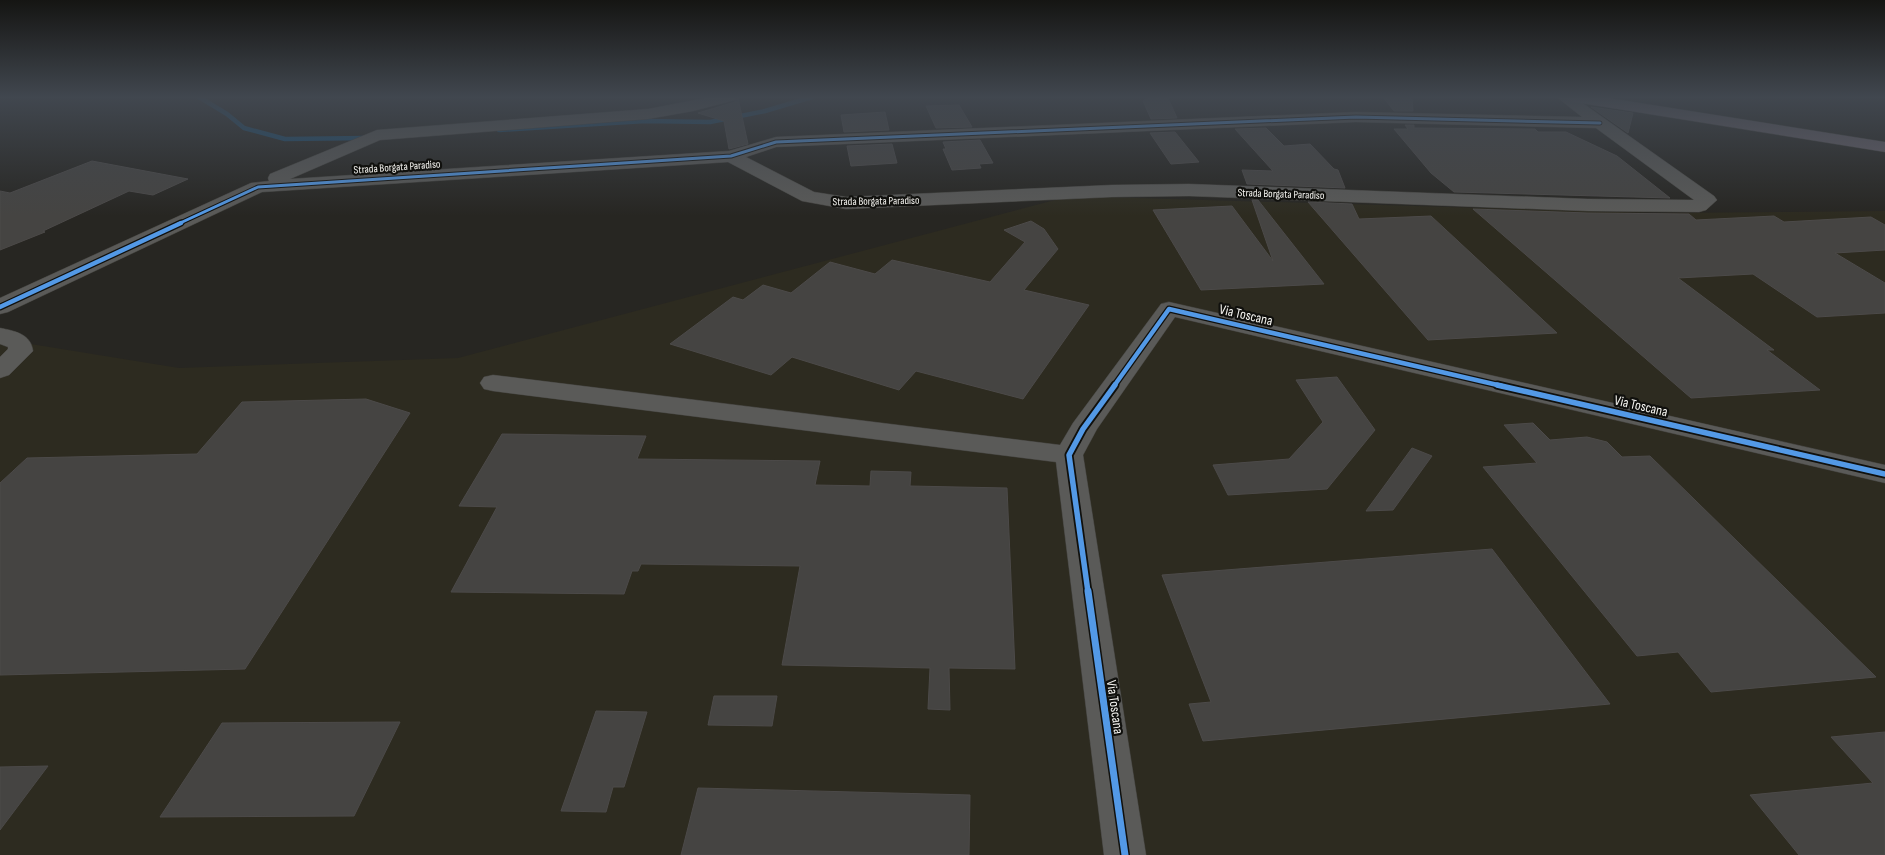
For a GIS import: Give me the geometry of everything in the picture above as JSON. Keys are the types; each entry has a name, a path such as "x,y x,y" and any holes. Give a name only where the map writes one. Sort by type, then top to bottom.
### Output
{"highway":[{"path":"1820,137 1885,147"},
{"path":"1859,137 1885,141"}],"street":[{"path":"258,187 373,137"},
{"name":"Strada Borgata Paradiso","path":"0,307 258,187 731,156 776,142 883,137"},
{"name":"Strada Borgata Paradiso","path":"731,156 809,197 846,203 1112,191 1190,190 1588,205 1700,206 1707,200 1619,137"},
{"name":"Via Toscana","path":"1125,855 1069,455 1083,430 1169,309 1885,474"},
{"path":"0,335 20,343 21,350 2,366"},
{"path":"493,382 1069,455"}],"shaded area":[{"path":"1070,196 1652,213 1885,211 1885,855 0,855 0,339 179,368 458,358"}],"building":[{"path":"727,137 746,137 748,144 729,149"},
{"path":"1153,137 1179,137 1199,162 1171,164"},
{"path":"1242,137 1275,137 1284,146 1310,144 1334,169 1338,170 1345,188 1247,184 1242,170 1273,171"},
{"path":"1401,137 1576,137 1617,156 1670,198 1454,192 1431,173"},
{"path":"980,140 993,163 979,164 981,168 952,170 943,149 946,149 943,142"},
{"path":"892,144 897,163 851,166 847,146"},
{"path":"92,161 188,179 153,195 129,191 43,231 45,232 0,250 0,191 10,193"},
{"path":"1252,200 1258,200 1324,284 1201,290 1153,210 1232,206 1273,261"},
{"path":"1308,202 1352,204 1359,219 1431,216 1557,333 1428,340"},
{"path":"1473,209 1689,214 1696,220 1774,216 1784,222 1871,217 1885,225 1885,250 1835,253 1885,283 1885,313 1817,317 1753,274 1678,278 1774,350 1767,350 1820,390 1691,398"},
{"path":"1031,221 1044,229 1058,249 1024,290 1089,305 1023,399 916,371 899,390 792,357 771,375 670,344 733,297 743,300 763,285 791,293 830,262 875,274 892,260 990,282 1025,242 1004,230"},
{"path":"1337,377 1375,430 1327,489 1228,495 1213,465 1289,459 1323,422 1296,380"},
{"path":"366,399 410,413 245,669 0,675 0,483 27,458 197,454 242,402"},
{"path":"1533,423 1550,440 1587,437 1607,442 1622,457 1650,456 1876,677 1711,692 1678,652 1637,656 1483,467 1537,463 1504,425"},
{"path":"502,434 646,436 637,459 820,461 815,485 870,486 871,471 911,472 910,486 1007,488 1015,669 949,668 950,710 928,709 930,668 782,665 800,566 641,564 638,571 632,571 624,594 451,592 497,507 459,506"},
{"path":"1412,448 1432,456 1393,510 1366,511"},
{"path":"1492,549 1610,704 1203,741 1189,704 1211,702 1162,575"},
{"path":"714,696 777,696 772,726 708,725"},
{"path":"596,711 647,712 624,787 613,787 606,812 561,811"},
{"path":"400,722 354,816 160,817 222,723"},
{"path":"1885,732 1885,855 1799,855 1750,795 1873,783 1831,737"},
{"path":"48,766 0,830 0,767"},
{"path":"698,788 970,795 969,855 681,855"}],"waterway":[{"path":"277,137 285,139 366,138"}],"cycle path":[{"path":"0,307 258,187 731,156 776,142 889,137"},
{"path":"1125,855 1069,455 1083,429 1169,309 1885,474"}]}
